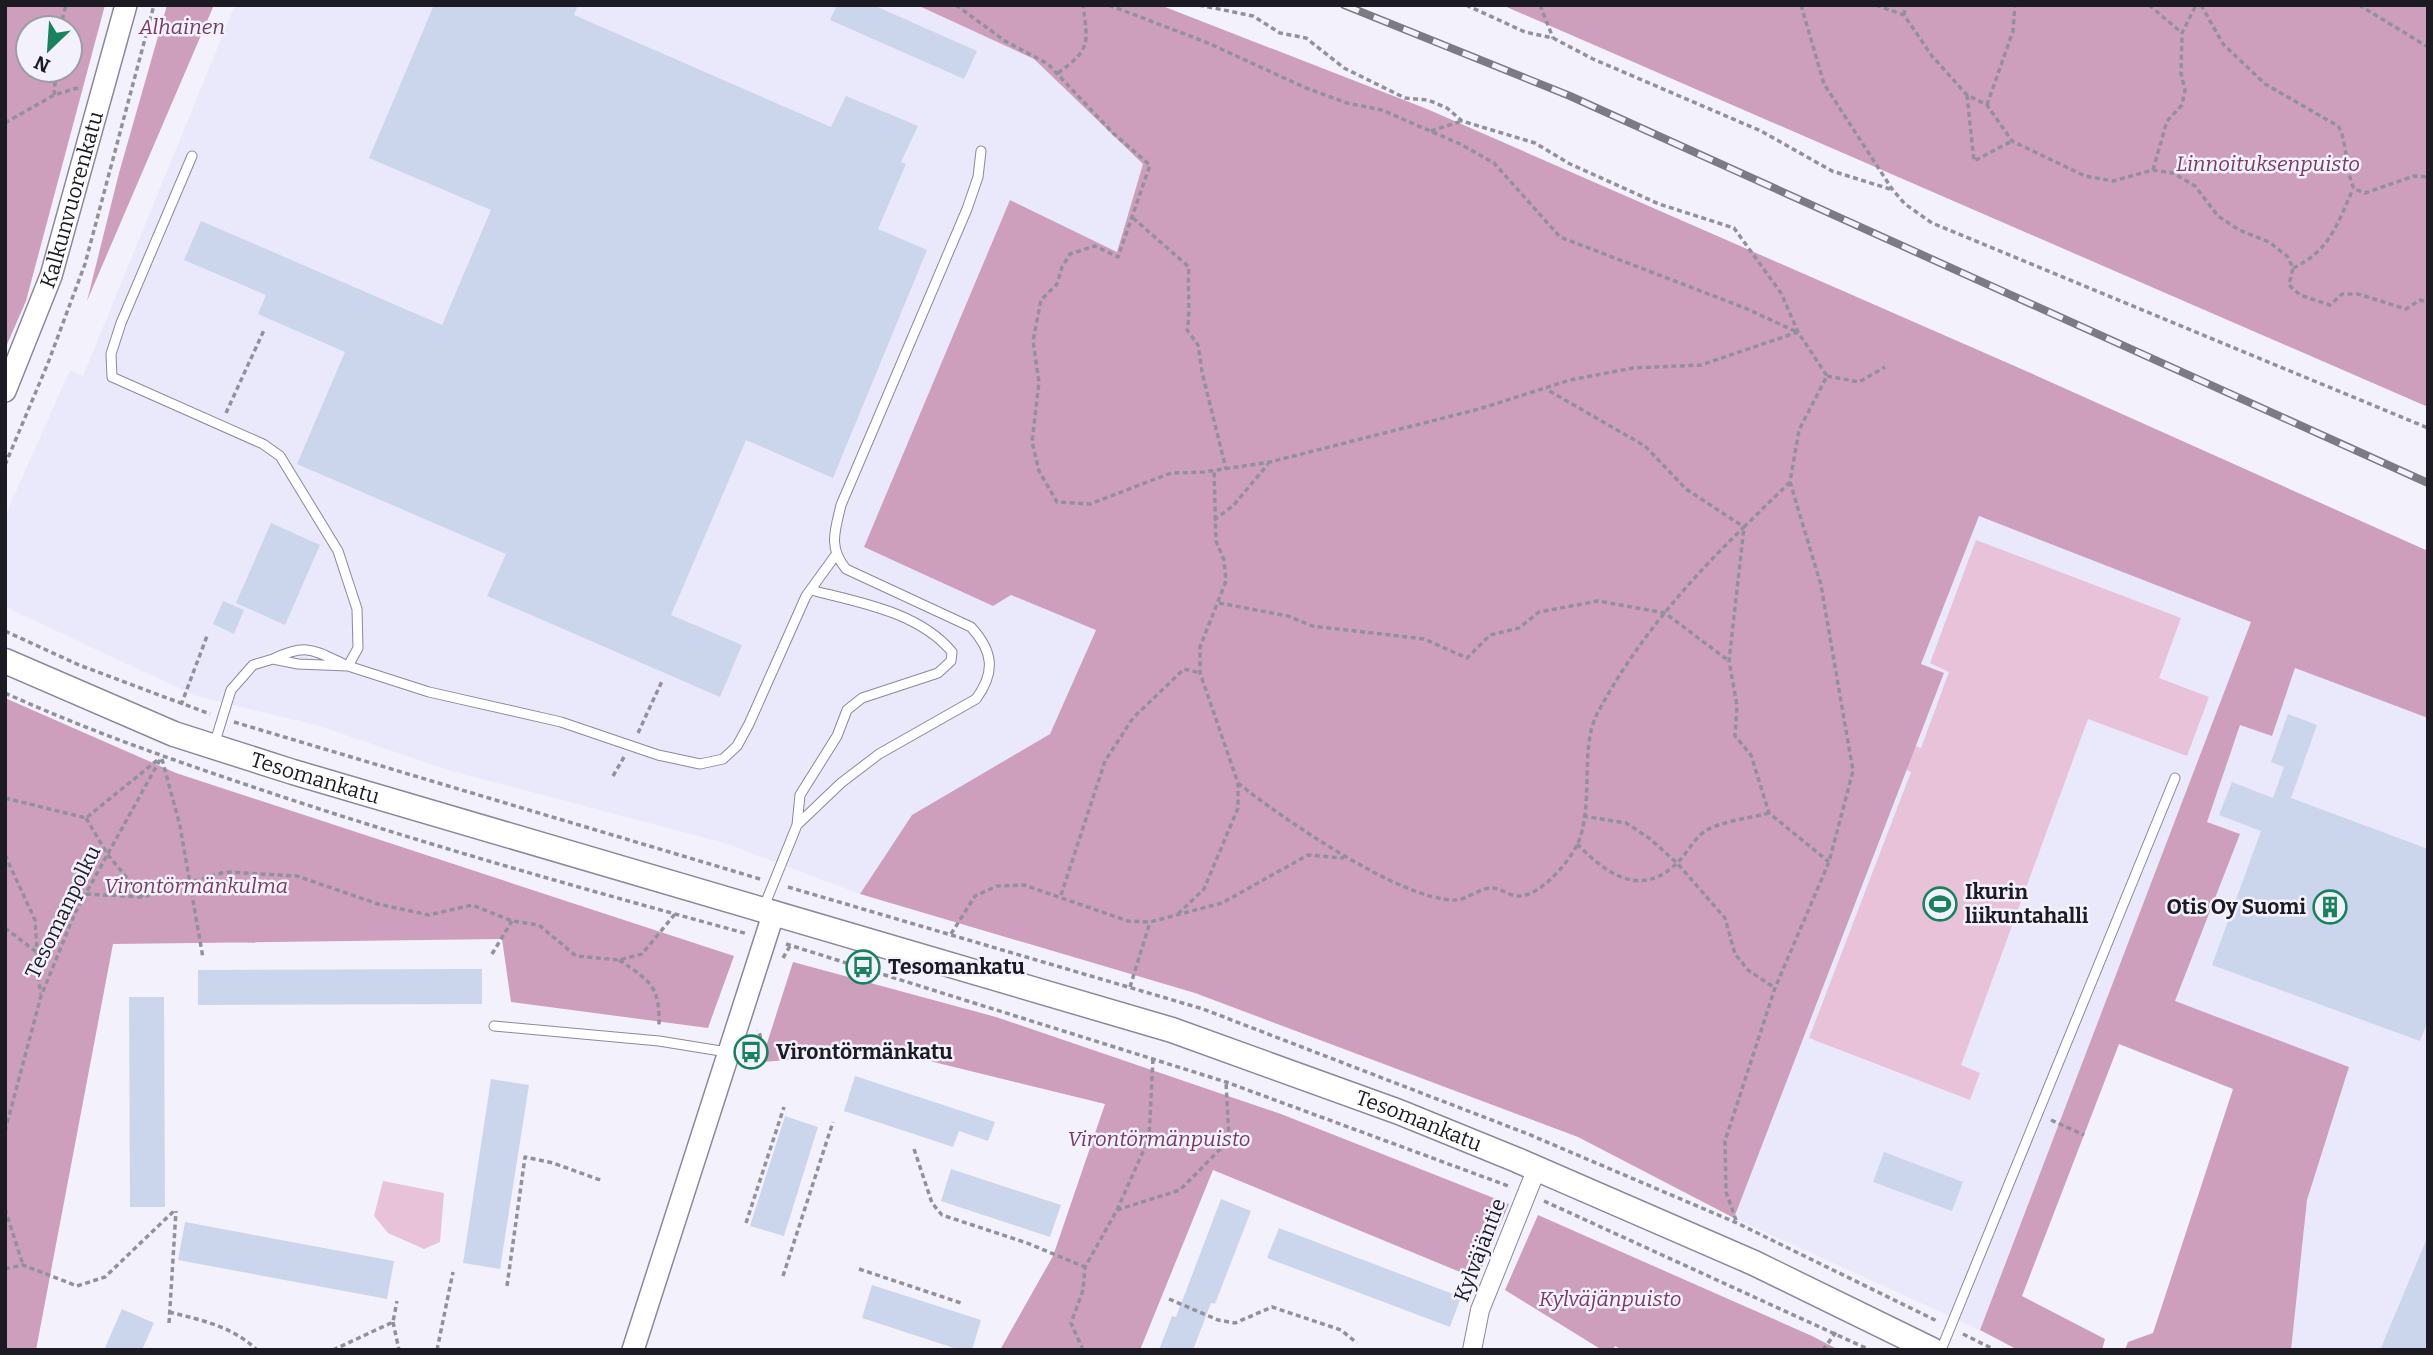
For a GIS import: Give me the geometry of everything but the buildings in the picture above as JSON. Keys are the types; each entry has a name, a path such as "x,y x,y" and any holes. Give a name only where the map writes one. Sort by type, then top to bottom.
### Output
{"main road":[{"name":"Tesomankatu","path":"5,662 174,734 447,818 1172,1030 1399,1112 1537,1168 1754,1263 1932,1350"}],"street":[{"name":"Kalkunvuorenkatu","path":"5,391 51,276 103,80 126,5"},
{"path":"633,1350 766,939 768,911"},
{"name":"Kylväjäntie","path":"1472,1350 1480,1310 1537,1168"}],"lane":[{"path":"214,746 231,690 253,665 297,647 316,651 348,666 429,692 561,722 631,746 700,764 723,759 737,746 811,590 835,556 834,533 841,505 967,209 978,177 981,151"},
{"path":"192,156 121,324 111,354 112,377 263,444 280,456 338,551 357,609 358,648 348,666"},
{"path":"797,825 841,783 879,754 976,699 987,684 991,662 985,642 971,627 846,569 835,556"},
{"path":"768,911 797,825 800,795 836,736 847,710 862,698 938,673 951,661 952,652 942,639 925,628 895,614 811,590"},
{"path":"273,659 307,665 348,666"},
{"path":"1941,1350 2175,778"},
{"path":"494,1026 659,1041 729,1052"}],"path":[{"path":"5,465 48,363 85,264 155,5"},
{"path":"956,5 1005,41 1048,64 1114,133 1150,165 1118,257 1095,246 1070,254 1062,267 1057,284 1041,300 1034,341 1039,382 1032,442 1039,471 1057,502 1090,504 1171,473 1214,471 1270,462 1479,409 1570,380 1633,368 1701,365 1798,332"},
{"path":"1058,73 1081,57 1087,37 1083,5"},
{"path":"1109,5 1209,43 1306,88 1347,103 1382,110 1431,131 1494,163 1560,237 1745,308 1798,332"},
{"path":"1199,5 1253,16 1280,33 1306,38 1344,68 1405,98 1428,100 1447,108 1462,121 1535,143 1570,164 1659,204 1734,228 1781,293 1798,332 1827,376 1859,382 1885,367"},
{"path":"1466,5 1525,32 1553,38 1593,60 1762,131 1832,171 1892,189"},
{"path":"1540,5 1553,38"},
{"path":"1664,5 1704,5"},
{"path":"1801,5 1824,84 1892,189 1905,204 1932,223 2428,428"},
{"path":"1876,5 1904,15 1932,56 1967,95 1987,104 2011,141 2085,176 2113,181 2153,170 2174,173 2195,186 2218,216 2239,230 2269,242 2287,256 2293,268 2289,285 2300,295 2330,305 2342,294 2358,294 2406,309 2420,300 2428,303"},
{"path":"1904,15 1906,5"},
{"path":"1987,104 2013,31 2015,5"},
{"path":"2148,5 2182,33"},
{"path":"2153,170 2168,121 2182,105 2185,90 2180,73 2182,33 2196,5"},
{"path":"2201,5 2224,44 2264,84 2338,126 2342,131 2347,172 2354,189 2365,193 2414,176 2428,177"},
{"path":"2359,5 2428,47"},
{"path":"5,123 54,95 103,80"},
{"path":"54,95 55,84"},
{"path":"1967,95 1974,161 2011,141"},
{"path":"1431,131 1462,121"},
{"path":"2293,268 2313,259 2327,244 2354,189"},
{"path":"1133,218 1189,267 1186,295 1191,308 1187,330 1198,345 1226,469"},
{"path":"220,425 264,330"},
{"path":"1737,1223 1726,1192 1726,1141 1748,1065 1775,988 1829,862 1853,771 1821,585 1790,482 1799,430 1827,376"},
{"path":"1546,389 1645,446 1686,489 1744,527"},
{"path":"1214,520 1233,506 1270,462"},
{"path":"1178,914 1204,889 1238,808 1238,783 1200,673 1199,647 1226,581 1214,520 1214,471"},
{"path":"1238,783 1346,858 1432,898 1458,900 1491,888 1519,897 1544,887 1577,844 1588,796 1589,747 1595,717 1647,635 1665,613 1707,563 1790,482"},
{"path":"1744,527 1736,578 1738,601 1729,661 1737,705 1735,736 1751,755 1769,813 1829,862"},
{"path":"1219,603 1288,616 1312,626 1424,639 1467,658 1490,635 1519,628 1539,612 1598,601 1665,613 1729,661"},
{"path":"181,705 207,636"},
{"path":"1061,895 1105,761 1133,718 1184,669 1200,673"},
{"path":"613,776 663,681"},
{"path":"5,693 162,757 473,857 766,939 1226,1082 1526,1194 1871,1350"},
{"path":"86,818 162,757"},
{"path":"162,757 197,910 203,958"},
{"name":"Tesomanpolku","path":"5,1131 41,996 86,894 162,757"},
{"path":"5,798 86,818 108,855 143,897"},
{"path":"1577,844 1604,870 1629,880 1653,877 1677,863 1705,831 1769,813"},
{"path":"1583,816 1626,823 1649,838 1677,863 1725,918 1735,954 1748,971 1775,988"},
{"path":"5,855 35,920 41,996"},
{"path":"951,934 975,896 997,886 1024,885 1061,895 1096,911 1128,921 1150,922 1222,903 1308,855 1346,858"},
{"path":"86,894 143,897 189,881 225,873 297,876 378,904 429,915 472,905 512,921 538,925 576,956 619,960 642,954 675,914"},
{"path":"492,954 512,921"},
{"path":"1130,987 1150,922"},
{"path":"5,928 39,954"},
{"path":"619,960 645,978 660,999 659,1041"},
{"path":"1083,1350 1071,1323 1083,1290 1086,1267 1117,1210 1149,1138 1153,1058"},
{"path":"1117,1210 1180,1190 1229,1140 1226,1082"},
{"path":"746,1223 784,1107"},
{"path":"2038,1114 2084,1135"},
{"path":"783,1276 832,1122"},
{"path":"1528,1134 1737,1223 1994,1350"},
{"path":"914,1149 932,1203 942,1215 1027,1243 1086,1267"},
{"path":"507,1286 525,1157 603,1181"},
{"path":"5,1209 23,1265"},
{"path":"5,1269 23,1265 77,1286 105,1277 176,1209 169,1322"},
{"path":"859,1269 961,1303"},
{"path":"437,1350 453,1272"},
{"path":"1169,1299 1218,1320 1235,1323 1272,1307 1341,1330 1358,1343 1357,1350"},
{"path":"397,1301 393,1322 399,1350"},
{"path":"169,1312 217,1323 248,1341 257,1350"},
{"path":"333,1350 393,1322"},
{"path":"1823,1350 1836,1332"}],"shaded area":[{"path":"235,5 917,5 1034,59 1143,164 1117,252 1010,201 1011,595 1096,629 1050,734 912,815 860,894 728,844 448,770 316,725 196,696 5,607 5,516 70,370 83,376"},
{"path":"1978,516 2252,622 1980,1330 1734,1218 1944,674 1921,664"},
{"name":"Ikurin liikuntahalli","path":"1976,540 2181,618 2159,678 2209,697 2187,756 2088,719 1961,1065 1980,1073 1970,1100 1809,1038 1911,772 1890,763 1898,740 1921,748 1949,672 1930,663"},
{"path":"2295,668 2428,718 2428,1350 2291,1350 2307,1200 2349,1067 2175,1002 2240,834 2206,823 2240,725 2272,735"},
{"path":"383,1181 444,1193 440,1242 424,1249 388,1233 374,1216"}],"green space":[{"path":"5,5 105,5 84,84 84,14 14,14 14,84 84,84 26,301 5,349"},
{"name":"Alhainen","path":"167,5 214,5 87,301 119,173"},
{"path":"917,5 1160,5 1427,109 2026,371 2428,551 2428,718 2295,668 2272,736 2240,725 2207,822 2240,834 2175,1001 2349,1067 2307,1200 2291,1350 2125,1350 2128,1342 2153,1333 2233,1089 2119,1044 2022,1296 2105,1339 2102,1350 2018,1350 1980,1330 2251,622 1979,516 1921,664 1944,673 1734,1218 1578,1137 1195,993 860,894 912,815 1050,734 1096,630 1011,595 993,606 864,547 1010,200 1117,252 1143,164 1034,59"},
{"name":"Linnoituksenpuisto","path":"1502,5 2428,5 2428,407"},
{"name":"Virontörmänkulma","path":"5,698 176,773 734,956 708,1028 511,1002 502,939 113,944 36,1350 5,1350"},
{"name":"Virontörmänpuisto","path":"793,962 996,1017 1281,1114 1509,1204 1477,1279 1213,1170 1140,1350 1000,1350 1053,1256 1105,1104 893,1052 761,1062"},
{"name":"Kylväjänpuisto","path":"1538,1215 1839,1350 1622,1350 1615,1346 1613,1350 1602,1350 1505,1290"}],"railway":[{"path":"1344,5 1570,96 2428,483"}],"place":[{"name":"Ikurin liikuntahalli","path":"1940,904"},
{"name":"Otis Oy Suomi","path":"2330,907"},
{"name":"Tesomankatu","path":"863,967"},
{"name":"Virontörmänkatu","path":"751,1052"}]}
